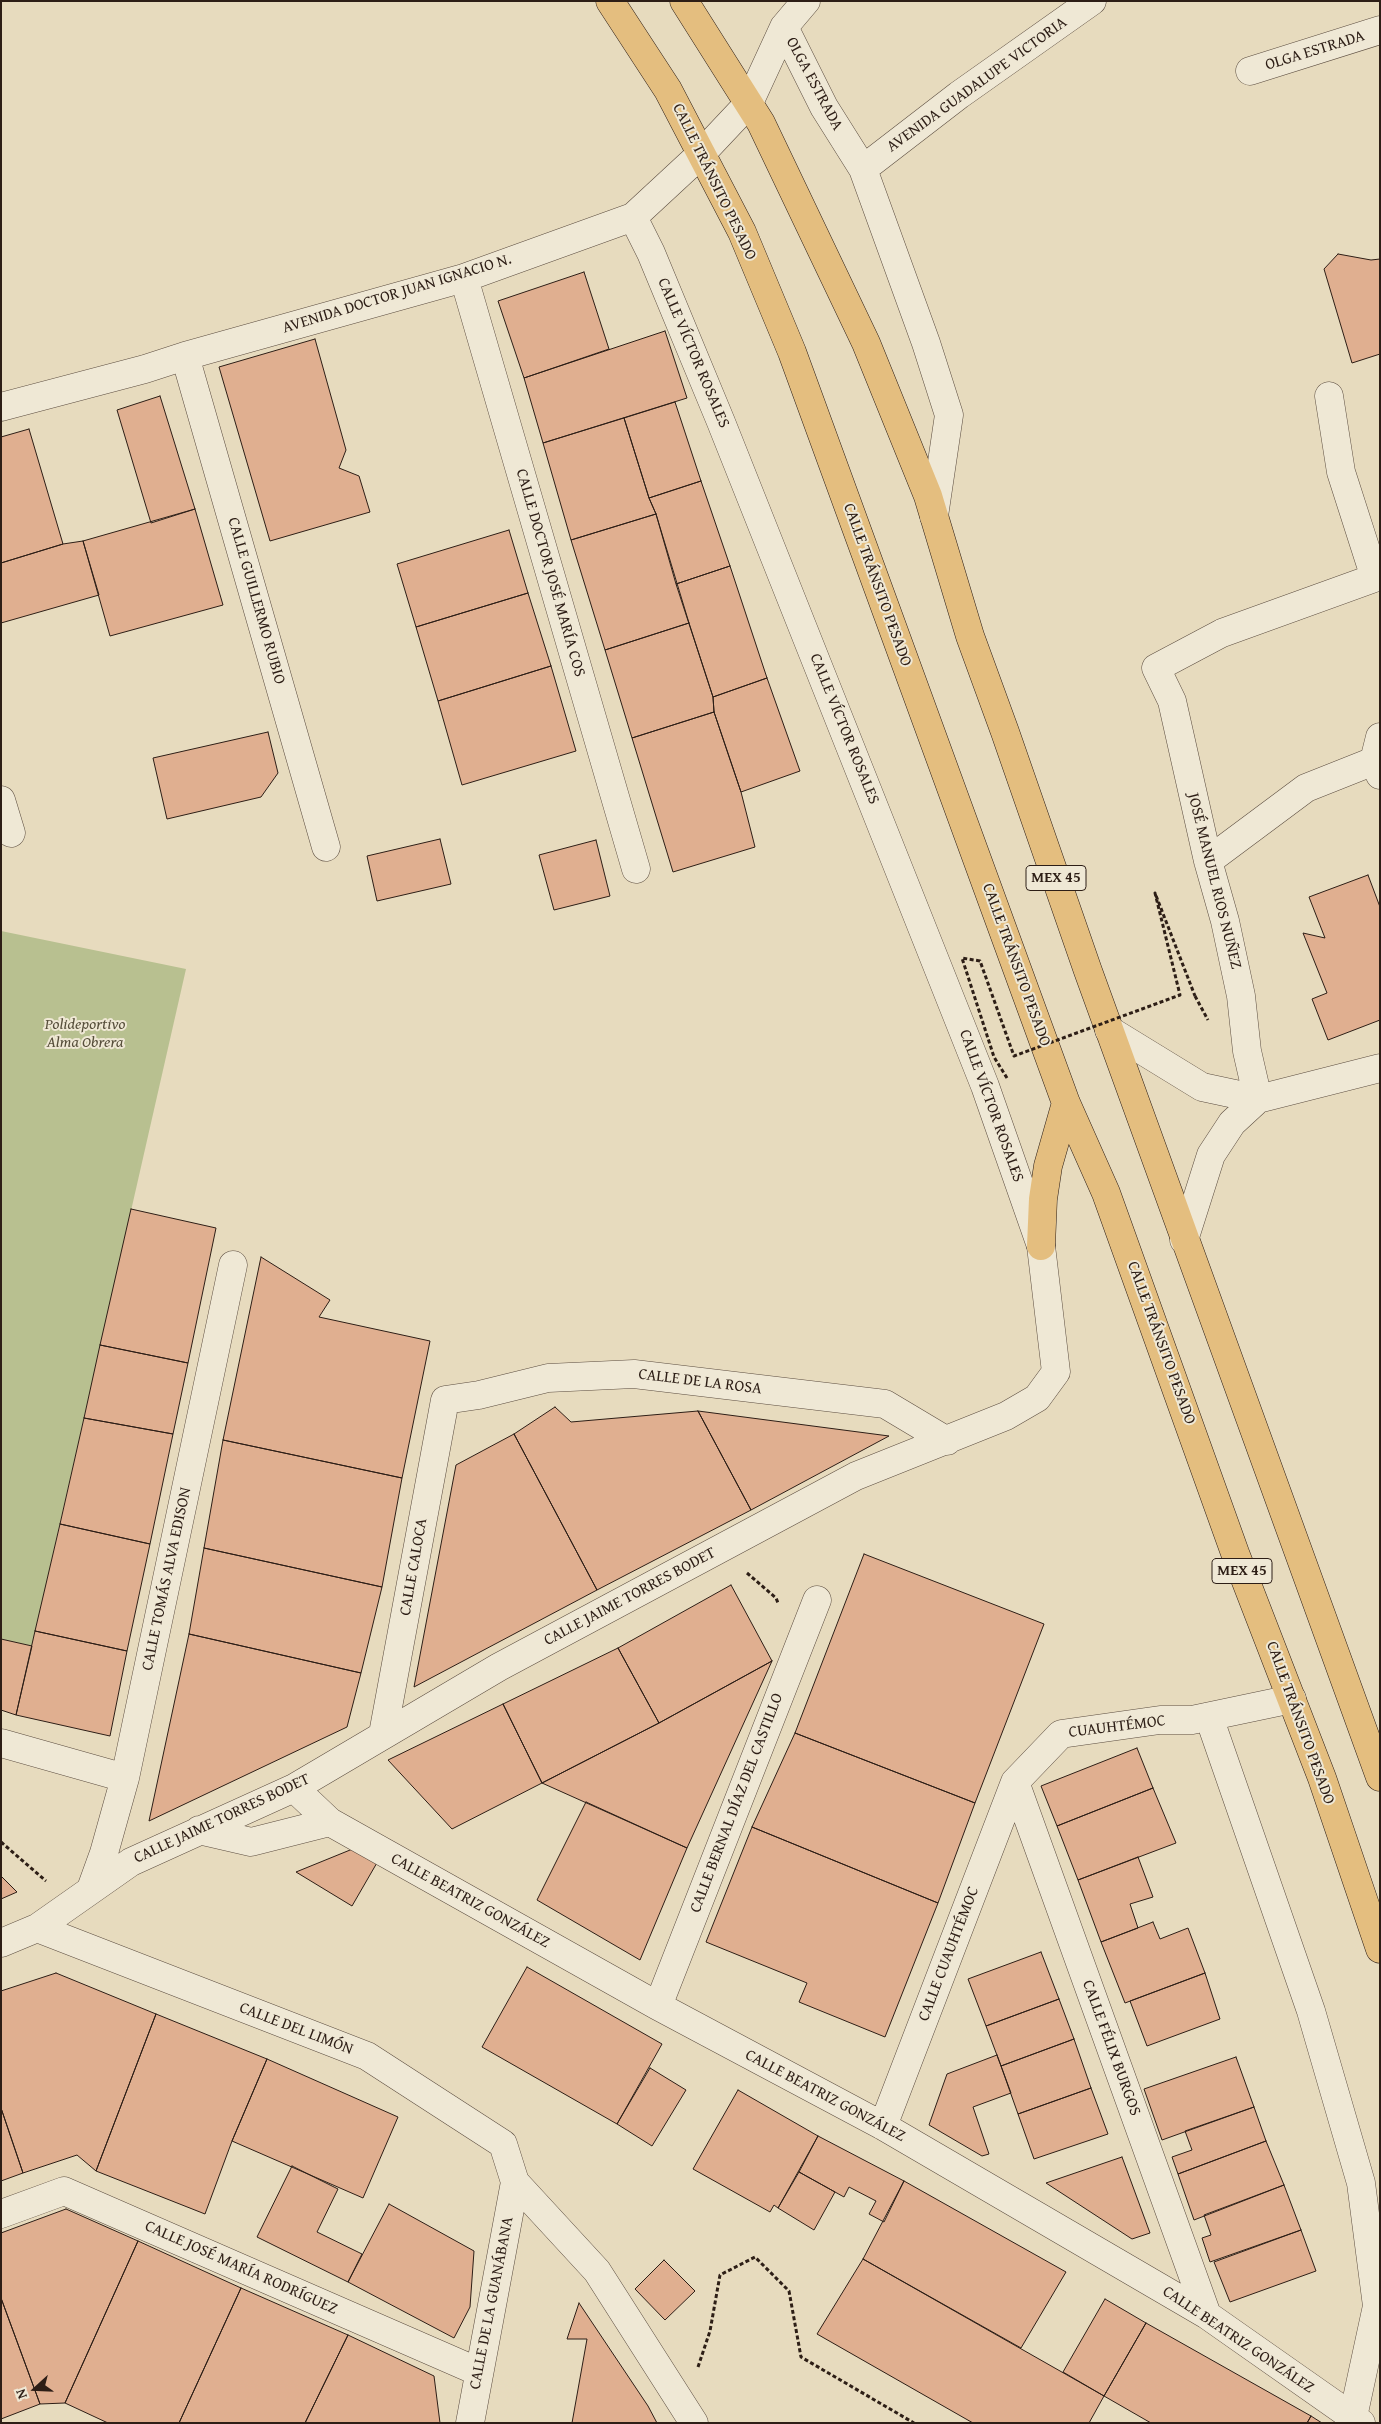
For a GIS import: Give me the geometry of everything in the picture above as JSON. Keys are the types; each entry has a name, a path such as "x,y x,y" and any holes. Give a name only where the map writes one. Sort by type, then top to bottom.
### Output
{"main road":[{"name":"CALLE TRÁNSITO PESADO","path":"610,1 668,90 742,232 792,352 1066,1103 1106,1193 1235,1553 1322,1778 1380,1948"},
{"name":"MEX 45","path":"684,1 761,123 866,343 934,516 970,636 1109,1030 1380,1777"},
{"path":"1041,1246 1043,1199 1048,1166 1066,1103"}],"street":[{"name":"OLGA ESTRADA","path":"806,1 784,27 824,107 863,169 926,343 949,415 934,516"},
{"name":"AVENIDA GUADALUPE VICTORIA","path":"863,169 959,95 1092,1"},
{"name":"AVENIDA DOCTOR JUAN IGNACIO N.","path":"1,407 146,369 464,278 633,217 701,154 749,103 784,27"},
{"name":"OLGA ESTRADA","path":"1250,71 1380,30"},
{"name":"CALLE VÍCTOR ROSALES","path":"633,217 655,262 774,553 985,1086 1041,1246"},
{"name":"CALLE DOCTOR JOSÉ MARÍA COS","path":"464,278 636,869"},
{"name":"CALLE GUILLERMO RUBIO","path":"186,356 326,847"},
{"path":"1328,396 1341,472 1377,577"},
{"name":"JOSÉ MANUEL RIOS NUÑEZ","path":"1258,1099 1247,1051 1241,996 1226,921 1208,861 1172,701 1156,668 1222,633 1377,577"},
{"path":"1208,861 1306,788 1378,758"},
{"path":"1,800 10,833"},
{"path":"1109,1030 1202,1087 1258,1099 1380,1068"},
{"path":"1184,1240 1211,1155 1232,1123 1258,1099"},
{"name":"CALLE JAIME TORRES BODET","path":"1,1943 37,1928 132,1862 294,1788 499,1667 856,1476 1006,1416 1037,1398 1056,1372 1041,1246"},
{"name":"CALLE TOMÁS ALVA EDISON","path":"91,1889 104,1853 125,1778 233,1266"},
{"name":"CALLE DE LA ROSA","path":"445,1400 479,1395 548,1378 634,1374 885,1404 947,1441"},
{"name":"CALLE CALOCA","path":"383,1734 445,1400"},
{"name":"CALLE BERNAL DÍAZ DEL CASTILLO","path":"658,2006 817,1600"},
{"name":"CUAUHTÉMOC","path":"1015,1782 1061,1734 1160,1720 1192,1720 1292,1699"},
{"path":"1209,1717 1311,2011 1361,2183 1377,2306 1355,2418"},
{"path":"1,1743 125,1778"},
{"name":"CALLE CUAUHTÉMOC","path":"883,2126 1015,1782"},
{"name":"CALLE FÉLIX BURGOS","path":"1015,1782 1207,2315"},
{"name":"CALLE BEATRIZ GONZÁLEZ","path":"294,1788 330,1822 658,2006 883,2126 1207,2315 1355,2418"},
{"path":"199,1830 251,1842 330,1822"},
{"name":"CALLE DEL LIMÓN","path":"37,1928 367,2056 503,2144 515,2182"},
{"path":"515,2182 597,2271 688,2414"},
{"name":"CALLE DE LA GUANÁBANA","path":"470,2423 515,2182"},
{"name":"CALLE JOSÉ MARÍA RODRÍGUEZ","path":"1,2214 64,2191 479,2372"}],"path":[{"path":"1007,1078 994,1058 962,958 980,961 1014,1056 1180,995 1155,893 1195,996"},
{"path":"742,1569 776,1598 797,1650"},
{"path":"1,1842 36,1871 68,1905"},
{"path":"688,2414 694,2381 710,2331 720,2275 755,2257 789,2291 801,2357 914,2423"}],"green space":[{"name":"Polideportivo Alma Obrera","path":"1,931 186,969 32,1646 1,1639"}],"building":[{"path":"1338,254 1371,260 1380,259 1380,354 1352,363 1324,269"},
{"path":"584,272 609,349 524,378 498,301"},
{"path":"665,331 687,398 543,443 524,378"},
{"path":"315,339 346,450 339,468 359,476 370,512 270,541 219,367"},
{"path":"160,396 195,509 151,523 117,410"},
{"path":"675,402 701,481 649,498 624,418"},
{"path":"624,418 649,498 656,514 571,540 543,443"},
{"path":"29,429 63,544 1,563 1,437"},
{"path":"701,481 730,566 676,584 656,514 649,498"},
{"path":"195,509 223,605 110,636 83,541"},
{"path":"656,514 689,623 605,650 571,540"},
{"path":"509,530 528,593 416,627 397,564"},
{"path":"83,541 99,595 1,623 1,563 63,544"},
{"path":"730,566 767,678 713,697 676,584"},
{"path":"528,593 551,666 438,701 416,627"},
{"path":"689,623 713,697 714,712 632,738 605,650"},
{"path":"551,666 576,751 462,785 438,701"},
{"path":"767,678 800,771 741,792 714,712 713,697"},
{"path":"714,712 741,792 755,847 673,872 632,738"},
{"path":"268,732 278,773 261,797 167,819 153,758"},
{"path":"440,839 451,884 377,901 367,856"},
{"path":"596,840 610,896 554,910 539,855"},
{"path":"1368,875 1380,907 1380,1020 1328,1040 1312,999 1327,993 1303,933 1325,938 1309,897"},
{"path":"131,1209 216,1228 188,1363 100,1345"},
{"path":"261,1257 330,1300 319,1317 430,1341 402,1478 223,1440"},
{"path":"100,1345 188,1363 173,1434 84,1418"},
{"path":"555,1407 571,1422 698,1411 751,1510 597,1590 514,1434"},
{"path":"698,1411 889,1436 751,1510"},
{"path":"84,1418 173,1434 150,1544 60,1524"},
{"path":"514,1434 597,1590 414,1687 456,1465"},
{"path":"223,1440 402,1478 382,1587 204,1548"},
{"path":"60,1524 150,1544 127,1651 35,1631"},
{"path":"204,1548 382,1587 361,1673 189,1634"},
{"path":"864,1554 1044,1624 975,1803 795,1733"},
{"path":"731,1585 772,1661 659,1723 618,1648"},
{"path":"35,1631 127,1651 110,1736 16,1715"},
{"path":"189,1634 361,1673 347,1727 149,1821"},
{"path":"1,1639 32,1646 16,1715 1,1710"},
{"path":"618,1648 659,1723 542,1783 503,1704"},
{"path":"772,1661 687,1848 542,1783 659,1723"},
{"path":"503,1704 542,1783 452,1829 388,1760"},
{"path":"795,1733 975,1803 938,1903 752,1827"},
{"path":"1137,1748 1153,1788 1057,1826 1041,1786"},
{"path":"1153,1788 1176,1843 1078,1880 1057,1826"},
{"path":"586,1802 687,1848 640,1960 537,1900"},
{"path":"752,1827 938,1903 885,2037 799,2002 807,1983 706,1942"},
{"path":"355,1848 378,1861 352,1906 296,1872"},
{"path":"1138,1857 1153,1897 1130,1904 1138,1928 1101,1942 1078,1880"},
{"path":"1,1876 17,1892 1,1899"},
{"path":"1153,1922 1160,1939 1188,1928 1205,1973 1125,2003 1101,1942"},
{"path":"1041,1952 1059,1999 986,2026 968,1979"},
{"path":"527,1967 662,2044 617,2124 482,2047"},
{"path":"56,1973 156,2014 96,2171 77,2155 23,2173 1,2108 1,1991"},
{"path":"1205,1973 1220,2019 1147,2046 1130,2001"},
{"path":"1059,1999 1074,2039 1001,2066 986,2026"},
{"path":"156,2014 267,2059 232,2141 205,2214 96,2171"},
{"path":"1074,2039 1091,2088 1018,2114 1001,2066"},
{"path":"997,2055 1011,2093 973,2107 989,2154 982,2156 929,2125 947,2074"},
{"path":"1236,2057 1254,2107 1162,2140 1144,2089"},
{"path":"267,2059 398,2117 363,2198 232,2141"},
{"path":"650,2068 686,2090 652,2146 617,2124"},
{"path":"1091,2088 1108,2134 1034,2159 1018,2114"},
{"path":"738,2090 818,2136 778,2208 774,2205 770,2212 693,2169"},
{"path":"1254,2107 1266,2141 1178,2174 1172,2157 1192,2150 1185,2131"},
{"path":"1,2108 23,2173 1,2181"},
{"path":"818,2136 904,2181 884,2222 869,2214 876,2201 849,2187 844,2197 799,2172"},
{"path":"1266,2141 1284,2185 1194,2220 1178,2174"},
{"path":"1122,2157 1150,2233 1132,2239 1046,2183"},
{"path":"292,2166 338,2189 317,2232 362,2254 348,2282 257,2237"},
{"path":"799,2172 835,2192 814,2230 778,2208"},
{"path":"904,2181 1066,2272 1021,2348 863,2259"},
{"path":"1284,2185 1301,2230 1210,2262 1202,2238 1211,2235 1204,2215"},
{"path":"389,2204 474,2251 470,2307 454,2338 348,2282"},
{"path":"66,2209 138,2241 65,2403 40,2404 1,2298 1,2233"},
{"path":"1301,2230 1316,2271 1230,2302 1214,2262"},
{"path":"138,2241 241,2288 179,2423 108,2423 65,2403"},
{"path":"863,2259 1104,2396 1089,2423 973,2423 817,2334"},
{"path":"664,2260 695,2291 665,2320 635,2289"},
{"path":"241,2288 348,2335 305,2423 179,2423"},
{"path":"1,2298 40,2404 1,2419"},
{"path":"1105,2299 1146,2323 1104,2396 1063,2372"},
{"path":"579,2303 648,2406 657,2423 572,2423 587,2339 567,2339"},
{"path":"1146,2323 1311,2416 1307,2423 1151,2423 1104,2396"},
{"path":"348,2335 434,2376 440,2423 305,2423"},
{"path":"1311,2416 1322,2423 1307,2423"}]}
